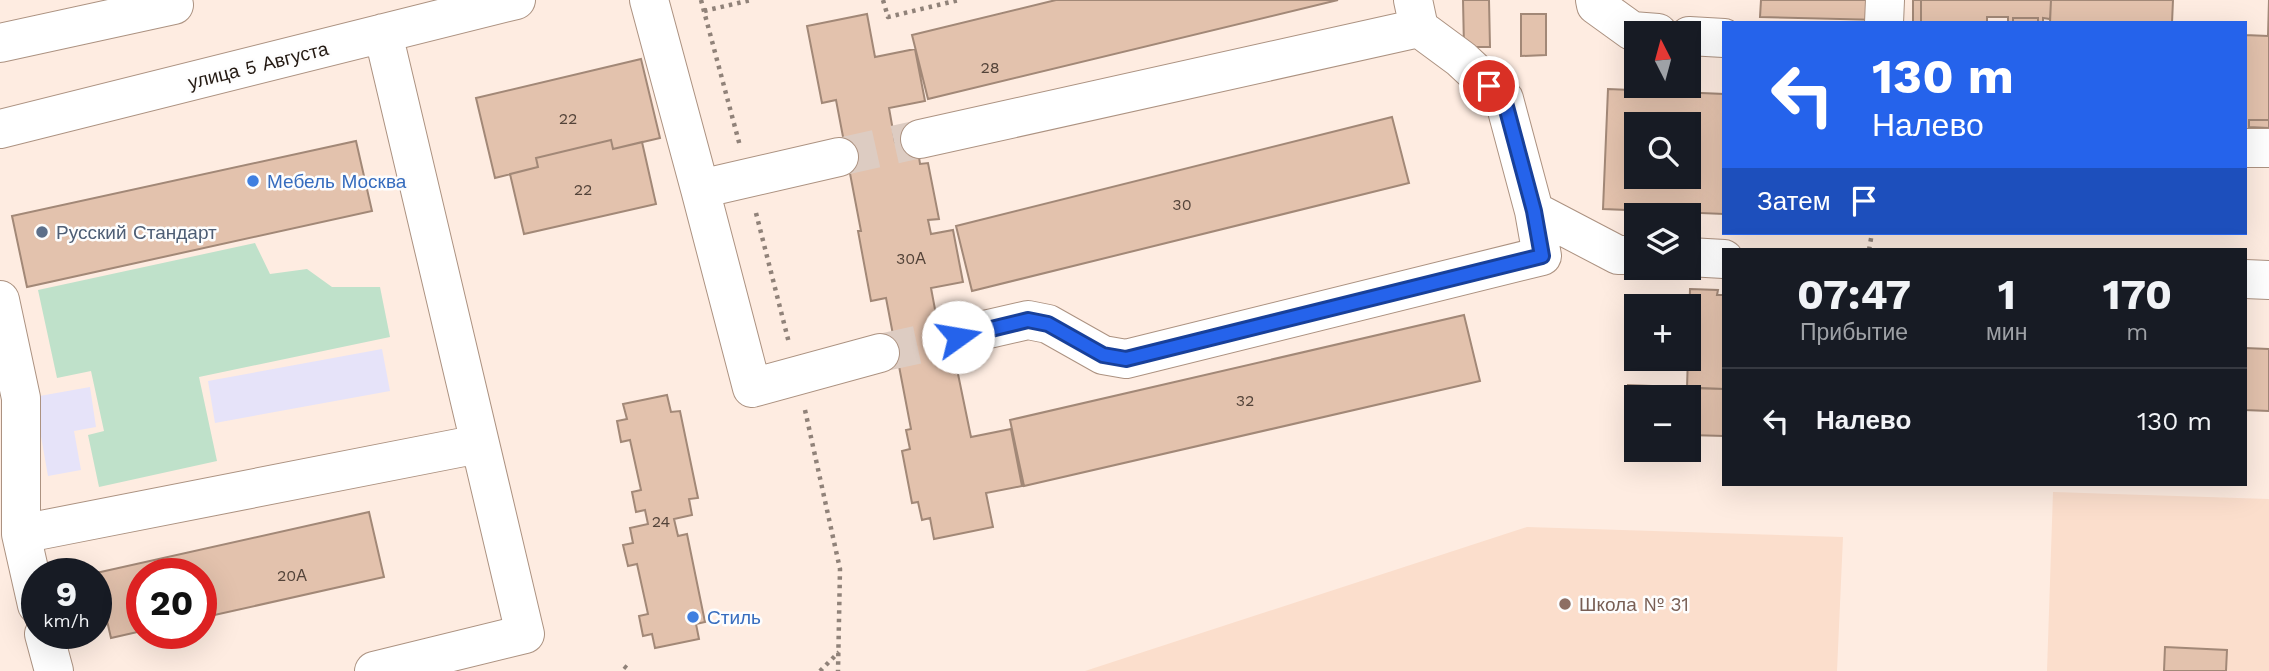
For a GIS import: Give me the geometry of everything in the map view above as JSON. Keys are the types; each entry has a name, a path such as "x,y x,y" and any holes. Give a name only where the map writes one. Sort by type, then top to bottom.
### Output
{"street":[{"name":"улица 5 Августа","path":"0,129 516,0"},
{"path":"649,0 752,388 880,353"},
{"path":"1595,0 1596,5 1624,25"},
{"path":"1884,21 1885,0"},
{"path":"0,43 174,5"},
{"path":"920,139 1416,14 1504,99 1534,211 1542,256 1126,359 1103,355 1048,324 1028,320 958,337"},
{"path":"374,671 525,634 383,33"},
{"path":"1701,37 1722,38"},
{"path":"2247,148 2269,149"},
{"path":"701,189 839,157"},
{"path":"1534,211 1618,255 1624,255"},
{"path":"1701,258 1722,259"},
{"path":"2247,279 2269,280"},
{"path":"0,300 21,398 21,558"},
{"path":"21,534 479,444"},
{"path":"48,649 54,671"}],"path":[{"path":"704,10 751,0"},
{"path":"883,0 888,17 959,0"},
{"path":"797,375 840,569 838,671"},
{"path":"820,671 839,652"},
{"path":"624,666 630,671"}],"shaded area":[{"path":"382,349 390,391 215,423 208,381"},
{"path":"90,387 96,427 74,431 81,470 48,476 34,397"},
{"path":"2053,492 2269,499 2269,671 2047,671"},
{"name":"Школа № 31","path":"1527,527 1843,537 1837,671 1085,671"}],"green space":[{"path":"255,243 270,274 307,269 332,287 380,287 390,337 199,377 217,461 99,487 88,435 104,431 91,371 57,378 38,290"}],"building":[{"path":"1056,0 1338,0 928,99 912,35"},
{"path":"1463,0 1489,0 1490,47 1464,47"},
{"path":"1761,0 1882,0 1881,20 1760,17"},
{"path":"1913,0 1921,0 1921,21 1913,21"},
{"path":"1921,0 2051,0 2050,19 2043,18 2043,21 2038,21 2038,18 2013,18 2013,21 2008,21 2008,17 1987,17 1987,21 1921,21"},
{"path":"2051,0 2173,0 2172,21 2050,21"},
{"path":"2269,0 2269,120 2249,120 2249,129 2247,35 2268,36"},
{"path":"867,14 875,57 915,49 925,101 889,108 895,142 905,140 909,159 919,157 920,164 928,163 939,219 928,220 931,234 953,230 963,282 931,288 937,320 942,319 946,340 951,340 971,437 1011,429 1022,486 986,493 993,527 934,539 930,518 922,520 918,502 912,503 902,451 910,449 906,430 911,429 886,298 871,301 858,231 861,231 836,100 822,103 807,26"},
{"path":"1521,14 1546,14 1546,55 1521,56"},
{"path":"2013,18 2038,18 2038,21 2013,21"},
{"path":"641,59 660,138 613,149 611,140 536,158 538,167 495,178 476,98"},
{"path":"1608,89 1624,90 1624,98 1701,98 1701,93 1722,94 1722,214 1701,213 1701,203 1624,203 1624,210 1603,209"},
{"path":"1392,117 1409,183 972,291 956,226"},
{"path":"2249,120 2269,120 2269,128 2249,127"},
{"path":"611,140 613,149 642,142 656,204 524,234 510,174 538,167 536,158"},
{"path":"356,141 372,211 27,287 12,216"},
{"path":"1690,289 1718,290 1717,295 1722,295 1722,389 1687,385 1688,371 1701,371 1701,294 1690,294"},
{"path":"1464,315 1480,381 1024,486 1010,420"},
{"path":"2247,348 2269,349 2269,411 2247,410"},
{"path":"1701,388 1722,389 1722,436 1701,435"},
{"path":"667,395 671,412 680,411 698,498 689,499 692,515 674,519 678,536 687,534 705,622 696,624 699,639 655,648 652,634 643,636 639,616 648,614 637,564 628,566 623,545 633,543 630,528 648,524 645,510 636,512 632,492 641,490 630,440 621,442 617,421 627,419 623,404"},
{"path":"369,512 384,577 217,614 217,558 163,558"},
{"path":"126,566 126,635 112,638 112,569"},
{"path":"2165,647 2227,650 2226,671 2164,671"}],"tunnel":[{"path":"839,157 920,139"},
{"path":"880,353 958,336"}],"place":[{"name":"Мебель Москва","path":"253,181"},
{"name":"Русский Стандарт","path":"42,232"},
{"name":"Школа № 31","path":"1565,604"},
{"name":"Стиль","path":"693,617"}],"route":[{"path":"958,337 1028,320 1048,324 1103,355 1126,359 1542,256 1534,211 1504,99 1489,86"}]}
